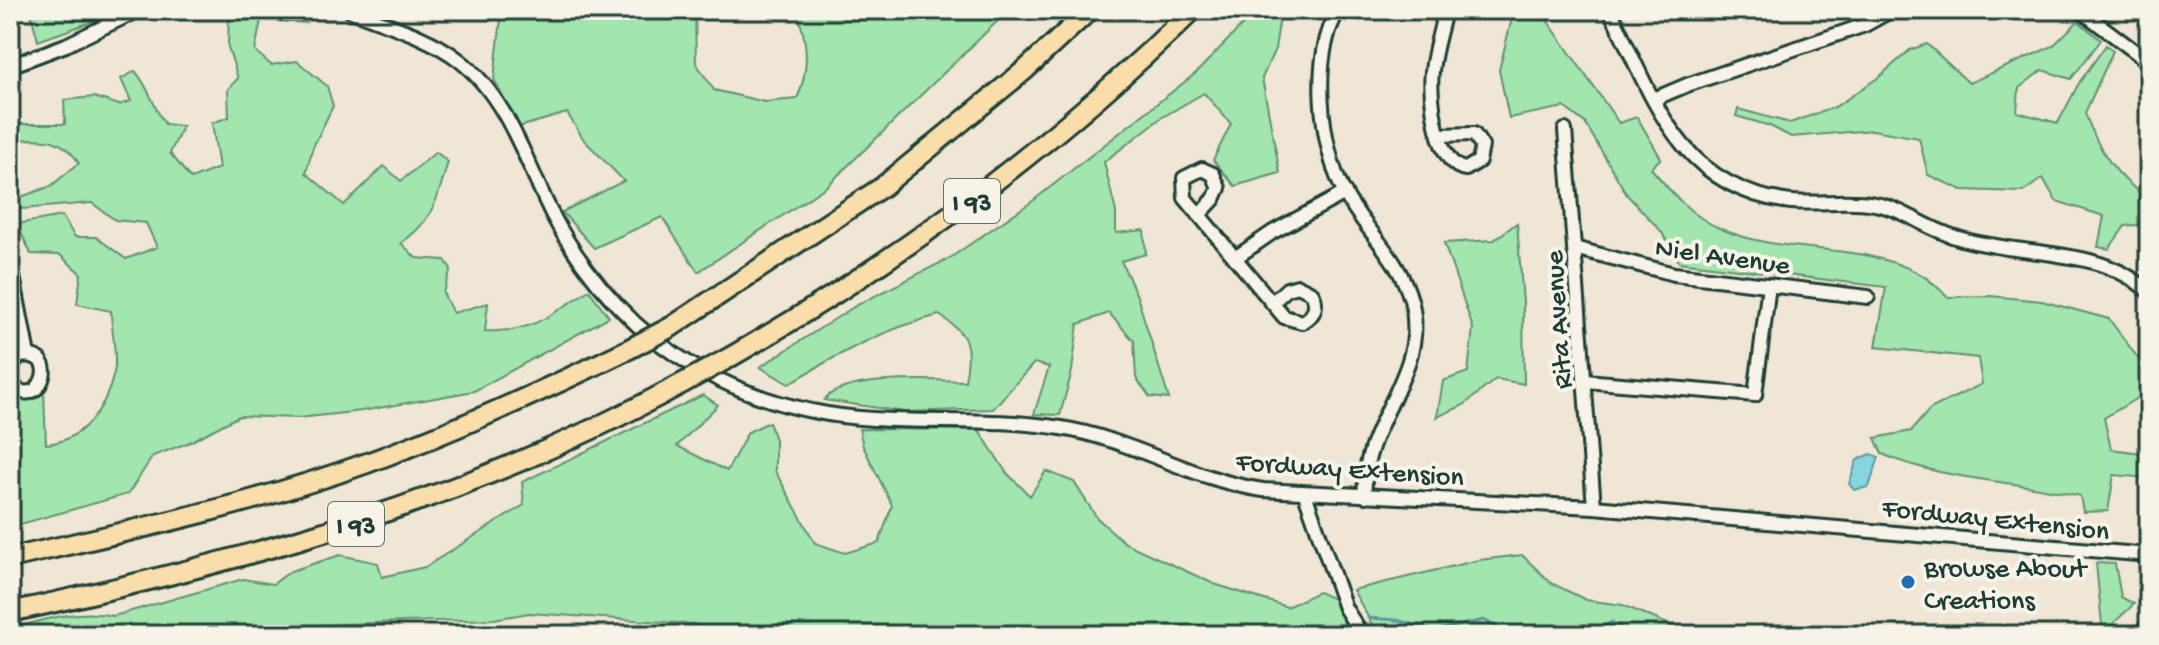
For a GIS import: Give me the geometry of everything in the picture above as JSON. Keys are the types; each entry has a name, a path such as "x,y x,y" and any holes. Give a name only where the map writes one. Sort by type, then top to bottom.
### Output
{"highway":[{"name":"I 93","path":"10,558 190,517 365,464 470,423 629,349 671,327 882,187 1025,70 1090,10"},
{"name":"I 93","path":"10,612 184,574 358,523 528,458 683,383 835,295 959,210 1080,114 1193,10"}],"street":[{"path":"10,66 66,45 139,10"},
{"name":"Fordway Extension","path":"349,10 440,49 479,77 501,110 567,241 595,281 648,334 715,378 761,398 827,415 1062,428 1119,442 1220,482 1305,494 1594,507 2149,555"},
{"path":"1339,10 1321,54 1320,83 1331,149 1345,193 1398,267 1409,294 1414,323 1408,370 1368,452 1365,496"},
{"path":"1439,135 1431,80 1445,10"},
{"path":"1610,10 1654,99 1689,156 1710,173 1741,190 1797,203 1877,204 1970,241 2094,262 2126,275 2149,292"},
{"path":"1654,99 1865,25 1892,10"},
{"path":"2080,10 2149,62"},
{"name":"Rita Avenue","path":"1565,130 1594,507"},
{"path":"1235,258 1273,232 1345,193"},
{"path":"1199,215 1272,303"},
{"name":"Niel Avenue","path":"1574,248 1653,271 1868,297"},
{"path":"10,260 28,355 43,366 42,382 26,392 10,382"},
{"path":"1585,381 1755,395 1769,285"},
{"path":"10,366 16,358 28,355"},
{"path":"1305,494 1345,608 1362,635"}],"green space":[{"path":"30,10 125,10 38,41"},
{"path":"229,10 311,10 306,23 261,20 255,51 271,65 297,61 327,86 333,106 313,147 306,173 344,205 384,166 401,181 436,152 448,162 433,208 421,226 401,243 416,258 445,260 451,269 443,293 453,313 488,303 485,331 515,329 540,321 589,290 609,317 474,391 362,411 299,418 239,416 190,442 153,456 128,494 10,527 10,443 18,440 10,423 10,402 44,392 46,444 59,442 82,429 99,410 110,386 115,359 111,311 77,304 81,274 60,255 31,254 17,224 62,216 75,237 96,237 126,259 157,247 146,223 115,220 92,203 10,210 10,201 51,186 79,163 65,147 49,140 10,140 10,124 65,124 64,100 94,97 119,105 131,101 121,79 135,71 165,124 183,126 170,153 191,179 219,168 212,123 229,117 228,89 238,78 228,47"},
{"path":"502,10 695,10 696,63 714,90 765,102 797,99 801,88 806,54 796,10 1009,10 827,186 698,272 662,217 594,248 562,212 624,181 584,140 567,113 519,127 494,79"},
{"path":"1257,10 1281,10 1275,49 1262,78 1280,173 1235,186 1213,160 1231,124 1204,93 1161,118 1104,162 1116,212 1116,233 1144,230 1146,254 1121,261 1137,296 1169,399 1150,397 1136,378 1134,341 1109,313 1078,324 1072,371 1060,415 1034,414 1049,367 1034,363 993,409 905,412 824,400 834,392 869,383 965,381 968,358 966,342 957,329 939,315 899,327 861,344 789,384 760,367 855,306 950,258 1030,203 1196,73"},
{"path":"1514,10 1540,10 1619,123 1637,117 1661,158 1651,168 1682,202 1709,223 1743,237 1769,243 1846,252 1896,263 1924,276 1948,297 1990,296 2042,301 2109,319 2149,373 2149,391 2104,418 2111,449 2149,454 2149,478 2114,475 2108,511 2083,512 2080,496 1930,470 1882,454 1875,438 1911,431 1930,409 1982,384 1978,358 1876,347 1886,287 1679,262 1661,231 1627,195 1585,123 1564,107 1509,118 1499,70"},
{"path":"2078,21 2101,40 2071,79 2042,70 2019,88 2017,112 2058,123 2079,83 2106,45 2113,51 2085,113 2096,140 2110,162 2127,182 2149,200 2149,224 2125,226 2109,249 2098,247 2104,216 2056,201 2043,178 2023,192 1962,190 1928,175 1919,138 1873,130 1791,137 1770,126 1736,116 1738,109 1790,123 1835,107 1879,77 1910,50 1927,44 1969,83 2053,46"},
{"path":"1517,223 1523,303 1524,384 1496,379 1464,405 1437,417 1443,381 1468,372 1473,328 1444,243 1494,240"},
{"path":"703,395 718,405 677,446 727,471 748,432 769,422 775,440 775,471 815,543 845,553 879,543 892,505 863,446 859,429 979,430 1006,472 1030,496 1046,471 1074,482 1097,518 1125,543 1214,584 1287,607 1318,592 1334,599 1349,635 770,635 707,630 693,624 529,613 494,619 317,625 222,635 10,635 10,629 48,619 87,613 114,616 243,579 273,584 291,571 340,555 378,563 382,577 425,567 524,505 522,482"},
{"path":"1522,555 1551,583 1586,600 1623,605 1693,635 1378,635 1353,590 1479,560"},
{"path":"2096,563 2115,564 2121,597 2134,604 2101,635 2088,635 2102,625"},
{"path":"401,631 563,635 342,635"}],"water":[{"path":"1871,454 1879,457 1869,487 1854,490 1849,484 1857,460"}],"waterway":[{"path":"1368,618 1397,620 1434,631 1484,620 1511,635"},
{"path":"1587,635 1612,622 1629,635"},
{"path":"1328,635 1336,631"}],"place":[{"name":"Browse About Creations","path":"1908,582"}]}
